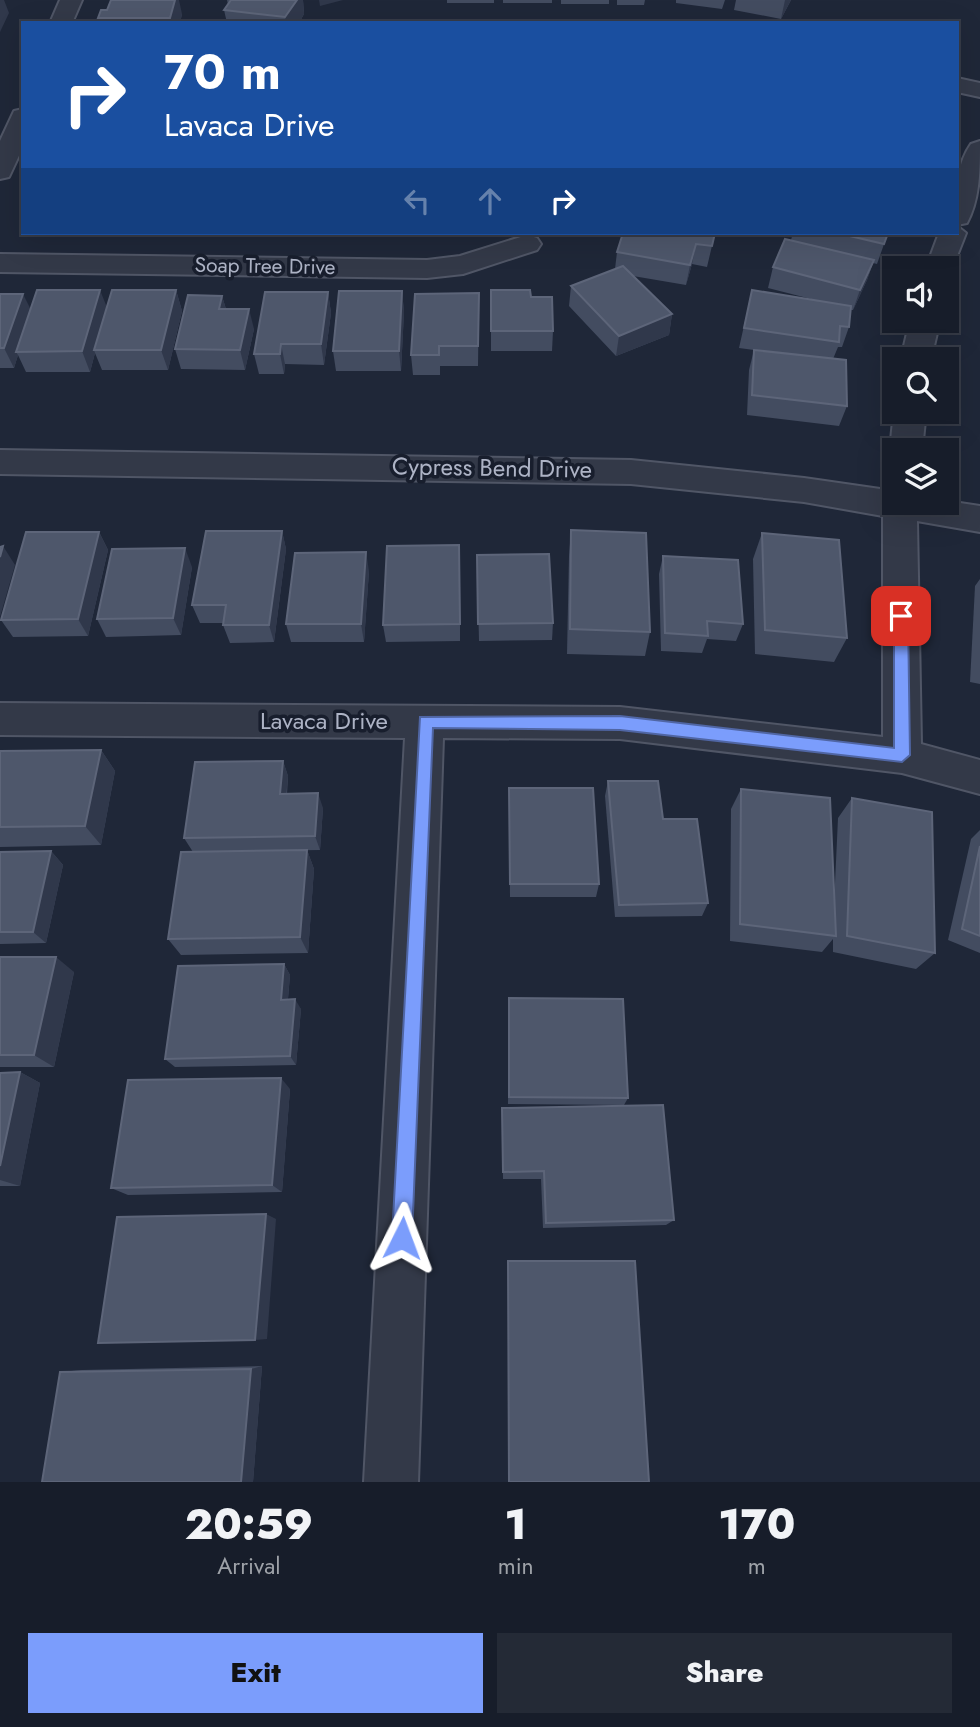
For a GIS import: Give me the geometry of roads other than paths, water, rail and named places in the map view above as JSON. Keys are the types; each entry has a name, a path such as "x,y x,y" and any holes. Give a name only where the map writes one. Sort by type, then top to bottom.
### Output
{"street":[{"path":"62,21 71,0"},
{"path":"959,85 980,90"},
{"path":"0,171 21,121"},
{"path":"959,211 980,149"},
{"path":"944,256 951,235"},
{"name":"Soap Tree Drive","path":"0,263 319,255 427,269 463,265 527,244"},
{"name":"Cypress Bend Drive","path":"0,462 595,470 717,480 882,501"},
{"path":"900,515 902,755"},
{"name":"Cypress Bend Drive","path":"959,515 980,519"},
{"name":"Lavaca Drive","path":"0,719 620,723 902,755 980,777"},
{"path":"391,1482 425,722"}]}
